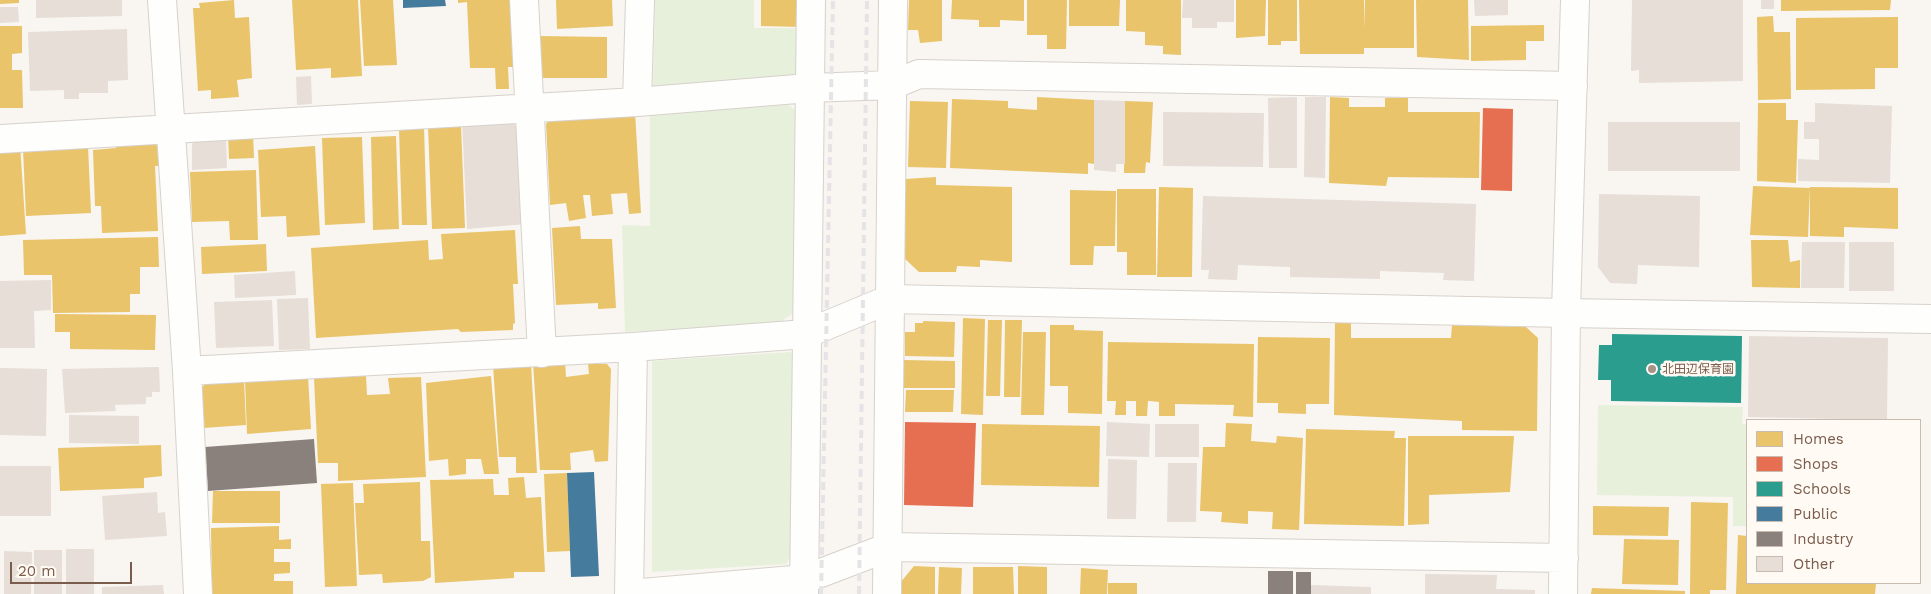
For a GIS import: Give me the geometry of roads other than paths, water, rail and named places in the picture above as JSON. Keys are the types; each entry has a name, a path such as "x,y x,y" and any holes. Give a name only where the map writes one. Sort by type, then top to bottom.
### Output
{"street":[{"path":"162,0 187,372 198,594"},
{"path":"524,0 542,352"},
{"path":"637,102 640,0"},
{"path":"804,586 811,0"},
{"path":"887,594 889,547 893,0"},
{"path":"1563,594 1566,313 1575,0"},
{"path":"0,139 529,109 809,88 892,85 919,74 1573,86"},
{"path":"187,372 634,347 806,334 890,299 1931,319"},
{"path":"634,347 630,594 804,586 889,547 1564,558"}],"railway":[{"path":"821,594 833,0"},
{"path":"859,594 867,0"}],"place":[{"name":"北田辺保育園","path":"1652,369"}]}
